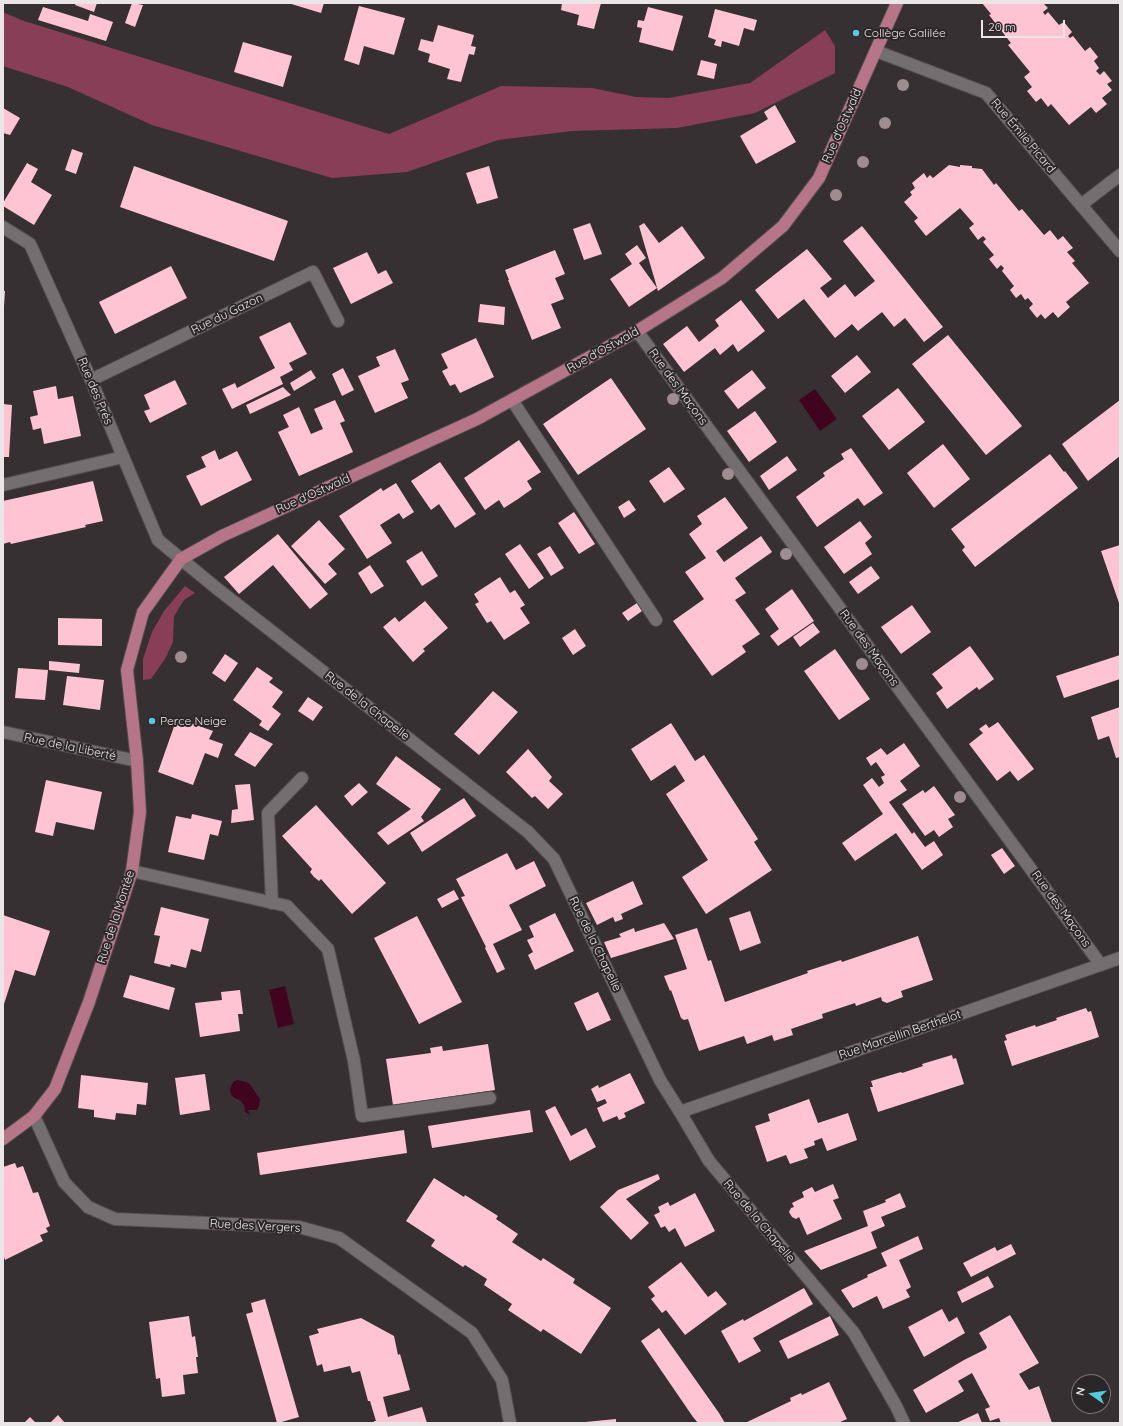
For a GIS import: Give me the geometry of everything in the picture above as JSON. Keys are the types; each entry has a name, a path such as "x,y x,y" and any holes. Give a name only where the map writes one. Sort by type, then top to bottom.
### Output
{"main road":[{"name":"Rue d'Ostwald","path":"181,559 222,536 477,420 637,331 722,278 783,226 819,178 897,3"},
{"name":"Rue de la Montée","path":"3,1139 34,1116 55,1089 89,1002 132,871 140,812 137,761 127,670 143,612 181,559"}],"street":[{"name":"Rue Émile Picard","path":"876,51 986,93 1120,251"},
{"path":"1081,205 1120,175"},
{"name":"Rue des Prés","path":"3,227 30,244 91,380 158,540 181,559"},
{"name":"Rue du Gazon","path":"91,380 313,272 338,321"},
{"name":"Rue des Maçons","path":"637,331 1101,965"},
{"path":"512,400 656,620"},
{"path":"3,485 123,457"},
{"name":"Rue de la Chapelle","path":"181,559 528,832 554,859 660,1080 709,1161 854,1334 896,1406 904,1423"},
{"name":"Rue de la Liberté","path":"3,732 137,761"},
{"path":"272,903 268,813 302,778"},
{"path":"132,871 287,906 328,949 354,1061 362,1116 490,1098"},
{"name":"Rue Marcellin Berthelot","path":"680,1112 1120,958"},
{"name":"Rue des Vergers","path":"34,1116 64,1182 88,1207 115,1219 299,1227 339,1238 472,1333 502,1380 510,1423"}],"shaded area":[{"path":"3,12 21,20 389,134 501,86 592,88 636,97 669,98 750,83 825,30 835,46 835,73 755,113 677,128 572,131 498,140 407,172 332,178 152,125 68,87 3,66"},
{"path":"815,389 837,419 820,431 799,400"},
{"path":"185,586 195,593 184,600 174,616 173,642 165,659 151,679 143,680 143,659 152,632 164,611"},
{"path":"285,986 294,1024 278,1028 269,990"},
{"path":"238,1080 249,1083 260,1099 257,1110 248,1110 250,1115 245,1112 243,1103 232,1096 230,1088 234,1081"}],"building":[{"path":"76,3 97,3 94,12 75,5"},
{"path":"132,3 143,5 135,27 125,23"},
{"path":"288,3 324,3 321,13"},
{"path":"562,3 601,3 594,29 577,25 579,15 561,10"},
{"path":"982,3 1043,3 1048,8 1043,12 1045,15 1048,12 1059,25 1064,22 1072,32 1068,36 1070,38 1073,36 1085,51 1090,47 1098,57 1094,61 1099,68 1096,71 1100,75 1104,71 1112,81 1107,84 1112,90 1102,98 1107,104 1096,113 1091,107 1069,125 1051,104 1048,107 1041,98 1036,102 1027,91 1032,87 1024,77 1030,72 1008,45 1011,43 989,15 991,14"},
{"path":"359,6 405,18 394,55 364,46 359,65 344,60"},
{"path":"43,7 88,21 90,14 113,22 106,41 38,20"},
{"path":"648,7 683,16 673,51 639,42 642,28 637,27 638,20 644,21"},
{"path":"715,9 757,20 754,31 744,28 739,46 722,41 721,47 714,45 716,40 708,37"},
{"path":"438,25 474,35 471,46 476,47 474,55 469,54 461,82 447,79 450,69 428,62 430,54 418,50 421,39 433,42"},
{"path":"243,42 292,56 283,87 234,72"},
{"path":"701,60 717,64 714,79 697,75"},
{"path":"775,105 796,142 756,164 740,136 768,119 764,112"},
{"path":"3,108 20,118 10,135 3,133"},
{"path":"72,149 83,153 76,174 65,170"},
{"path":"27,163 38,169 31,182 52,195 34,225 3,206 3,203"},
{"path":"949,165 960,167 960,165 972,166 972,168 982,169 994,185 996,183 1019,211 1022,209 1044,235 1050,230 1058,240 1063,236 1073,248 1067,252 1075,261 1072,263 1089,283 1066,302 1070,307 1058,318 1053,312 1045,319 1041,314 1037,318 1029,308 1033,304 1028,298 1025,300 1021,294 1016,298 1010,290 1014,286 1002,271 1004,268 1001,265 997,269 989,259 994,255 983,242 986,239 983,236 978,240 969,228 974,224 960,208 926,236 914,221 918,218 904,202 912,195 910,192 915,188 912,183 924,173 927,178 930,175 933,178"},
{"path":"134,166 288,221 274,261 120,207"},
{"path":"489,166 498,198 477,204 466,173"},
{"path":"590,223 602,254 584,260 573,229"},
{"path":"644,223 659,243 682,226 705,258 658,291 639,226"},
{"path":"862,226 943,327 924,342 905,318 894,327 882,312 858,331 852,324 835,338 804,299 778,319 755,290 807,249 832,279 820,288 828,298 845,284 855,297 875,281 843,241"},
{"path":"637,245 646,258 639,263 657,288 629,307 610,279 632,264 625,254"},
{"path":"555,250 565,274 555,278 564,299 551,304 561,328 532,340 505,270"},
{"path":"367,252 378,274 386,270 393,283 351,304 333,268"},
{"path":"171,266 187,298 115,334 99,302"},
{"path":"3,291 5,291 4,306 3,306"},
{"path":"741,300 765,331 738,352 733,344 720,355 715,348 684,372 663,344 687,326 699,342 719,326 715,320"},
{"path":"480,304 505,307 504,325 478,322"},
{"path":"290,322 307,354 289,363 293,370 280,377 283,384 232,409 222,389 235,383 237,388 275,368 259,337"},
{"path":"948,335 1022,426 986,455 912,364"},
{"path":"476,338 494,377 460,393 455,384 450,386 442,371 448,368 441,354"},
{"path":"395,349 409,380 401,383 408,398 375,413 358,376 380,366 376,357"},
{"path":"857,355 871,372 845,393 831,376"},
{"path":"343,368 354,390 342,396 332,374"},
{"path":"311,370 316,378 294,391 290,383"},
{"path":"752,370 766,388 738,409 724,391"},
{"path":"611,378 646,429 578,475 543,424"},
{"path":"175,380 187,404 150,423 144,411 150,409 144,395"},
{"path":"56,386 58,399 73,396 81,436 44,444 41,428 33,430 30,417 38,415 33,391"},
{"path":"283,387 291,395 250,414 246,405"},
{"path":"898,388 925,422 889,450 862,416"},
{"path":"335,400 345,421 340,423 353,452 299,476 278,432 289,427 283,415 299,407 311,434 323,429 314,409"},
{"path":"1120,400 1120,456 1088,481 1062,444"},
{"path":"3,404 12,405 9,457 3,457"},
{"path":"755,411 777,442 749,462 727,431"},
{"path":"519,440 541,472 527,481 532,489 518,499 504,508 499,500 485,510 464,478"},
{"path":"943,444 970,479 934,508 907,473"},
{"path":"851,448 883,493 864,506 858,498 817,527 796,497 825,476 823,473 844,459 841,454"},
{"path":"215,450 219,460 237,451 252,480 201,506 186,476 206,467 201,457"},
{"path":"1050,454 1078,488 975,567 962,550 965,547 951,529"},
{"path":"787,456 797,470 769,490 760,476"},
{"path":"440,462 476,514 455,528 439,504 431,510 411,481"},
{"path":"669,467 685,489 664,503 649,481"},
{"path":"93,481 103,521 85,525 86,527 11,544 10,542 3,544 3,501"},
{"path":"396,483 414,512 403,519 399,513 380,525 392,543 367,559 339,516 381,488 383,491"},
{"path":"725,497 748,528 716,551 724,562 761,536 772,552 735,578 746,593 735,600 760,634 742,646 746,652 712,676 673,621 704,599 685,572 706,558 689,534 702,524 697,516"},
{"path":"629,500 636,510 624,518 618,507"},
{"path":"574,512 595,544 579,554 558,523"},
{"path":"319,520 345,549 328,564 337,574 325,584 291,546"},
{"path":"860,521 872,537 865,543 872,554 844,574 824,547"},
{"path":"278,534 328,594 310,609 273,565 239,594 224,577"},
{"path":"520,544 544,578 529,589 505,554"},
{"path":"1120,545 1120,603 1119,603 1101,551"},
{"path":"550,546 564,568 551,576 537,554"},
{"path":"422,551 438,576 422,586 406,561"},
{"path":"370,565 384,586 371,594 358,573"},
{"path":"871,566 880,578 858,594 849,582"},
{"path":"500,577 510,593 515,590 525,605 520,608 530,623 504,640 491,621 487,623 475,604 479,602 474,594"},
{"path":"792,589 814,621 778,646 770,636 779,629 765,609"},
{"path":"425,601 448,628 423,649 425,651 413,662 383,627 395,617 399,622"},
{"path":"637,603 642,611 628,621 622,613"},
{"path":"912,605 931,632 901,654 881,627"},
{"path":"58,618 102,619 102,646 58,645"},
{"path":"813,623 820,632 800,647 793,637"},
{"path":"575,629 586,646 573,655 562,638"},
{"path":"970,646 994,679 979,690 977,687 947,709 936,693 943,688 932,674"},
{"path":"835,649 870,699 839,720 804,671"},
{"path":"225,654 238,663 225,682 212,673"},
{"path":"1120,655 1120,679 1064,698 1056,676"},
{"path":"49,661 80,664 79,673 49,670"},
{"path":"257,667 273,678 269,682 283,692 272,707 281,714 268,731 259,725 262,721 233,700"},
{"path":"18,668 48,670 45,700 15,698"},
{"path":"67,676 104,680 100,710 63,705"},
{"path":"493,691 518,712 479,755 454,734"},
{"path":"308,697 323,707 313,721 298,711"},
{"path":"1120,707 1120,757 1116,758 1109,736 1098,740 1091,717"},
{"path":"177,718 213,731 209,739 223,744 218,758 205,753 193,785 158,772"},
{"path":"998,722 1034,769 1018,781 1010,771 997,781 969,744 983,733 979,729 986,724 989,728"},
{"path":"671,723 695,761 704,755 758,839 754,842 772,870 706,914 682,877 708,860 666,794 685,781 675,765 651,781 631,749"},
{"path":"250,732 273,744 255,767 234,755"},
{"path":"904,743 920,766 900,781 907,790 889,802 912,834 914,832 925,847 934,841 943,855 922,870 896,833 855,861 842,843 883,814 863,785 872,778 879,787 884,783 881,777 885,775 876,762 871,766 866,758 881,748 887,755"},
{"path":"528,749 552,777 549,781 563,794 548,809 535,796 532,798 506,772"},
{"path":"396,756 441,789 421,817 424,821 388,845 377,833 411,809 376,784"},
{"path":"46,780 102,792 94,830 56,822 53,836 35,832"},
{"path":"359,783 368,792 352,806 344,796"},
{"path":"250,784 254,820 231,823 232,810 238,809 235,785"},
{"path":"934,786 955,815 948,819 953,827 939,837 934,830 925,836 902,804 923,790 925,793"},
{"path":"464,798 476,816 422,852 410,833"},
{"path":"316,805 386,883 352,914 321,879 319,881 314,877 310,872 312,869 282,836"},
{"path":"192,814 222,821 218,836 210,834 204,860 168,852 176,816 191,819"},
{"path":"1002,848 1015,866 1004,874 991,855"},
{"path":"507,853 516,870 534,861 546,886 509,905 522,930 493,944 505,969 497,973 461,897 465,896 456,879"},
{"path":"633,881 643,904 621,914 623,919 615,922 613,917 597,925 586,903"},
{"path":"454,890 459,899 442,908 437,899"},
{"path":"161,907 209,919 201,952 191,949 186,968 171,964 170,967 154,963 160,936 154,935"},
{"path":"750,911 761,943 740,951 729,918"},
{"path":"555,913 574,951 535,970 528,955 533,952 527,940 534,937 529,926"},
{"path":"3,915 50,931 35,976 15,970 3,1007"},
{"path":"417,916 462,1002 419,1024 374,938"},
{"path":"664,923 674,939 611,958 604,942 621,937 619,934 634,928 635,932"},
{"path":"697,928 708,961 711,960 725,1002 808,973 807,971 841,960 842,962 918,936 933,980 901,991 903,997 887,1003 882,1001 881,997 856,1006 855,1003 822,1014 823,1018 791,1029 793,1035 774,1041 772,1035 747,1044 744,1036 699,1051 688,1019 684,1020 681,1018 671,990 670,991 664,976 687,969 675,935"},
{"path":"130,975 175,988 169,1010 123,997"},
{"path":"240,990 243,1014 238,1014 240,1031 200,1037 195,1003 222,1000 221,992"},
{"path":"598,992 611,1020 587,1031 574,1003"},
{"path":"1086,1008 1088,1012 1091,1011 1099,1037 1012,1066 1004,1041 1007,1040 1005,1035 1035,1025 1036,1027 1057,1020 1056,1018"},
{"path":"488,1044 495,1090 393,1105 386,1059 431,1053 430,1048 442,1046 443,1051"},
{"path":"952,1055 953,1059 956,1058 964,1084 878,1112 870,1087 873,1087 871,1081 901,1072 902,1073 923,1066 922,1064"},
{"path":"630,1073 645,1103 624,1113 626,1117 619,1120 617,1116 603,1122 597,1108 607,1103 605,1099 597,1102 591,1089 598,1085 599,1088"},
{"path":"205,1074 210,1110 180,1115 175,1078"},
{"path":"81,1075 148,1083 146,1105 137,1104 136,1115 116,1113 115,1120 94,1117 94,1110 78,1108"},
{"path":"809,1099 818,1123 848,1113 857,1140 827,1151 822,1138 814,1141 815,1145 804,1149 808,1158 790,1164 786,1155 767,1162 755,1126 770,1121 768,1114"},
{"path":"555,1106 571,1136 586,1128 596,1147 570,1161 545,1111"},
{"path":"530,1110 533,1132 432,1148 428,1126"},
{"path":"404,1130 407,1153 260,1175 257,1153"},
{"path":"15,1163 17,1168 23,1166 33,1193 38,1192 50,1226 46,1228 48,1232 40,1235 43,1241 5,1260 3,1254 3,1167"},
{"path":"658,1174 660,1179 626,1199 649,1223 631,1240 600,1207 618,1190"},
{"path":"434,1178 464,1197 465,1195 498,1216 496,1219 518,1234 512,1242 541,1261 543,1258 575,1279 573,1283 611,1308 581,1354 543,1329 541,1332 508,1310 512,1304 484,1285 487,1279 465,1265 463,1267 431,1246 435,1240 406,1221"},
{"path":"833,1184 839,1198 833,1200 842,1219 807,1235 799,1217 796,1219 792,1217 789,1212 791,1208 794,1207 792,1203 804,1197 802,1192 812,1187 815,1192"},
{"path":"695,1193 715,1231 685,1247 675,1228 669,1232 665,1226 661,1228 654,1215 660,1212 658,1207 668,1202 670,1206"},
{"path":"900,1193 906,1207 881,1217 885,1226 871,1232 877,1248 821,1270 804,1251 868,1226 863,1211 886,1202 885,1200"},
{"path":"918,1236 923,1249 899,1260 911,1287 906,1290 910,1297 883,1309 877,1296 853,1308 841,1290 868,1277 867,1275 887,1266 881,1253"},
{"path":"1011,1244 1016,1254 971,1277 963,1263 995,1247 997,1251"},
{"path":"681,1262 708,1297 716,1291 727,1304 685,1335 666,1310 662,1313 651,1299 655,1296 648,1287"},
{"path":"988,1276 994,1287 962,1303 957,1292"},
{"path":"804,1288 813,1304 753,1338 761,1351 739,1363 721,1331 743,1319 744,1321"},
{"path":"265,1299 299,1417 278,1423 246,1314 253,1312 251,1303"},
{"path":"942,1309 949,1322 957,1317 965,1333 924,1357 908,1327"},
{"path":"1010,1315 1039,1363 1019,1374 1029,1390 1039,1386 1052,1423 1001,1423 999,1418 990,1421 985,1409 990,1407 972,1373 958,1381 964,1391 926,1413 913,1390 986,1349 987,1347 979,1333"},
{"path":"189,1316 192,1337 195,1336 198,1357 196,1357 198,1373 183,1375 185,1394 162,1397 160,1378 156,1379 149,1322"},
{"path":"830,1316 839,1335 788,1359 779,1341"},
{"path":"361,1318 394,1336 398,1355 400,1354 410,1390 383,1397 388,1417 422,1407 427,1423 374,1423 374,1421 376,1421 370,1401 368,1401 360,1371 352,1373 350,1366 324,1372 322,1364 317,1366 309,1336 319,1333 317,1329"},
{"path":"659,1328 725,1423 698,1423 693,1417 641,1341"},
{"path":"829,1382 847,1419 838,1423 745,1423 791,1401 790,1398 801,1393 802,1395"},
{"path":"978,1413 982,1423 956,1423 965,1419"},
{"path":"58,1415 65,1423 50,1423"},
{"path":"30,1417 36,1423 24,1423"},
{"path":"616,1419 616,1423 585,1423 585,1422"}],"place":[{"name":"Collège Galilée","path":"856,33"},
{"name":"Perce Neige","path":"152,721"}]}
